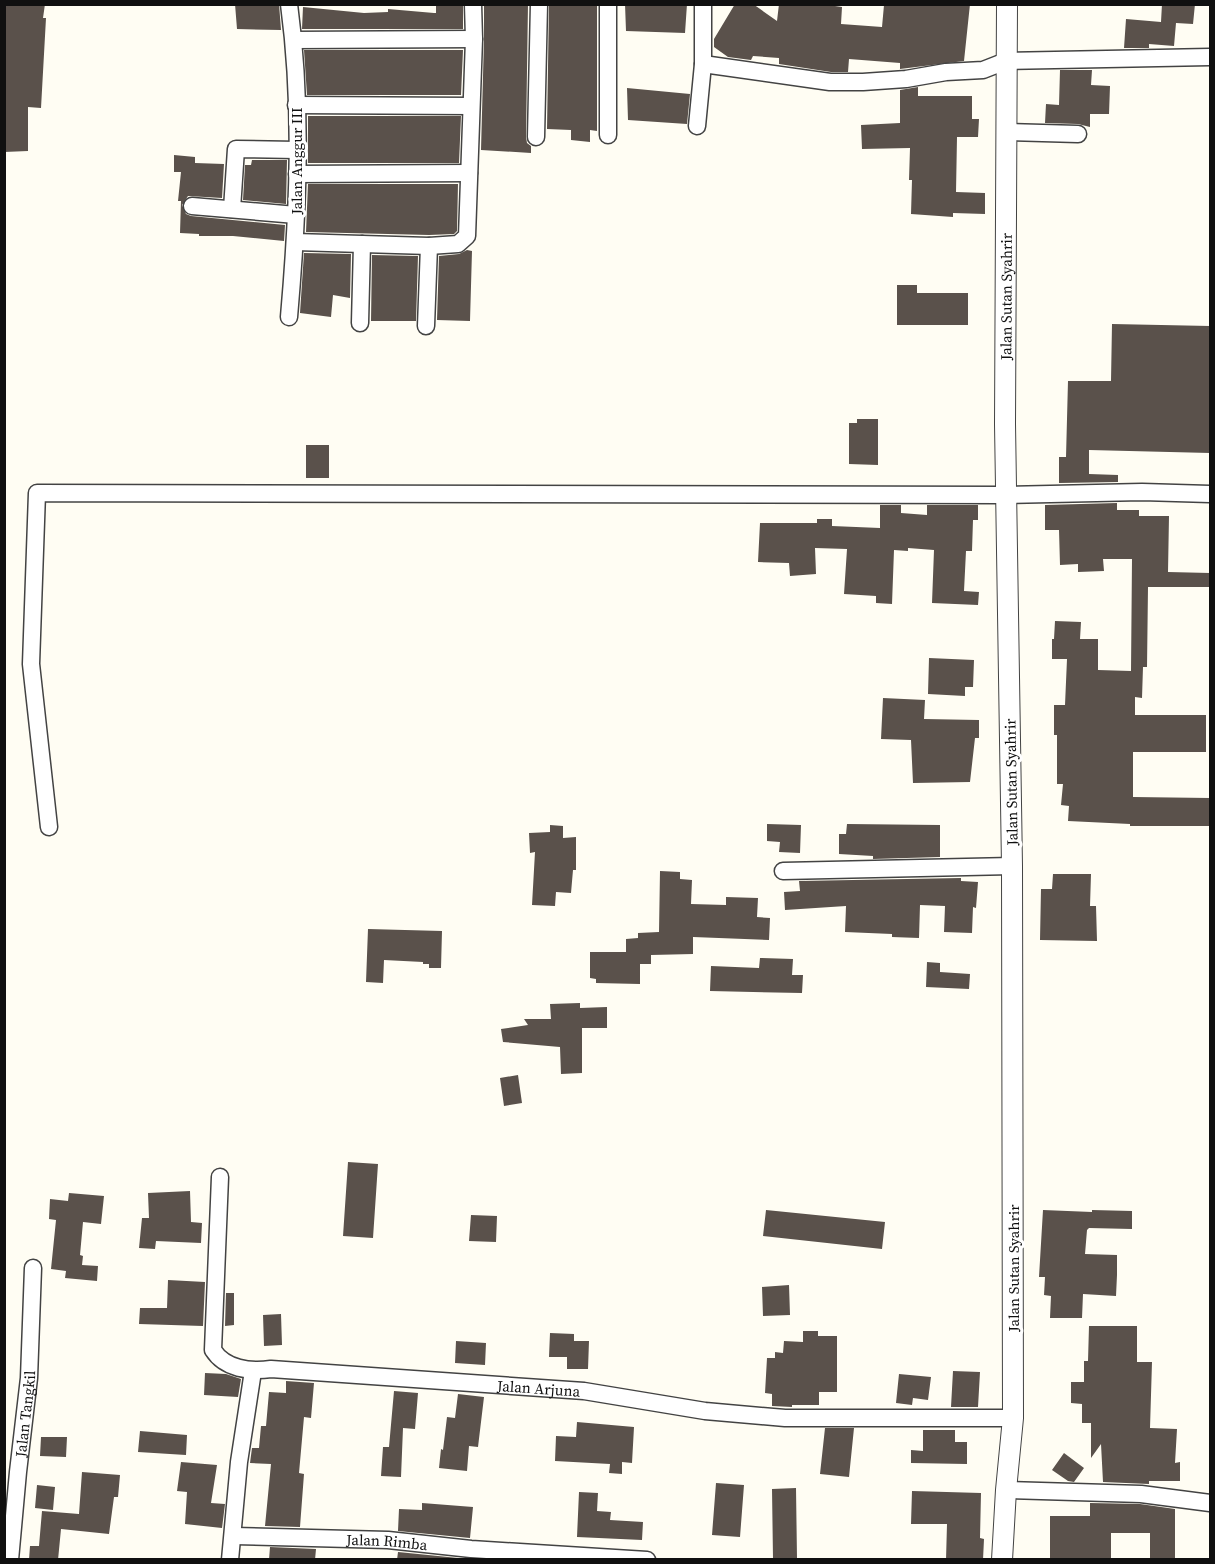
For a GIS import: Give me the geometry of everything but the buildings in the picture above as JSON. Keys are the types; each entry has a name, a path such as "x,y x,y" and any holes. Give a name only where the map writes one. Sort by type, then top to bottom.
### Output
{"street":[{"name":"Jalan Anggur III","path":"289,4 294,40 297,150 295,242 289,317"},
{"path":"295,242 429,246 458,244 468,236 473,4"},
{"path":"536,137 539,4"},
{"path":"608,4 608,135"},
{"path":"697,126 703,64 703,4"},
{"name":"Jalan Sutan Syahrir","path":"1002,1560 1013,1418 1012,866 1006,495 1007,4"},
{"path":"294,40 474,39"},
{"path":"703,64 830,82 863,82 982,70 1006,61 1210,57"},
{"path":"296,105 471,105"},
{"path":"1007,132 1078,134"},
{"path":"232,209 236,149 297,150"},
{"path":"297,174 469,173"},
{"path":"192,206 296,215"},
{"path":"360,323 362,244"},
{"path":"426,326 429,246"},
{"path":"49,827 31,664 37,493 1006,495 1142,492 1210,494"},
{"path":"783,871 1012,866"},
{"path":"220,1177 213,1350 218,1358 225,1362 237,1368 253,1371 239,1462 231,1560"},
{"name":"Jalan Tangkil","path":"10,1560 29,1378 33,1268"},
{"name":"Jalan Arjuna","path":"253,1371 271,1369 584,1391 705,1411 785,1418 1013,1418"},
{"path":"1006,1490 1141,1494 1210,1503"},
{"name":"Jalan Rimba","path":"234,1536 388,1540 470,1554 647,1560"}]}
